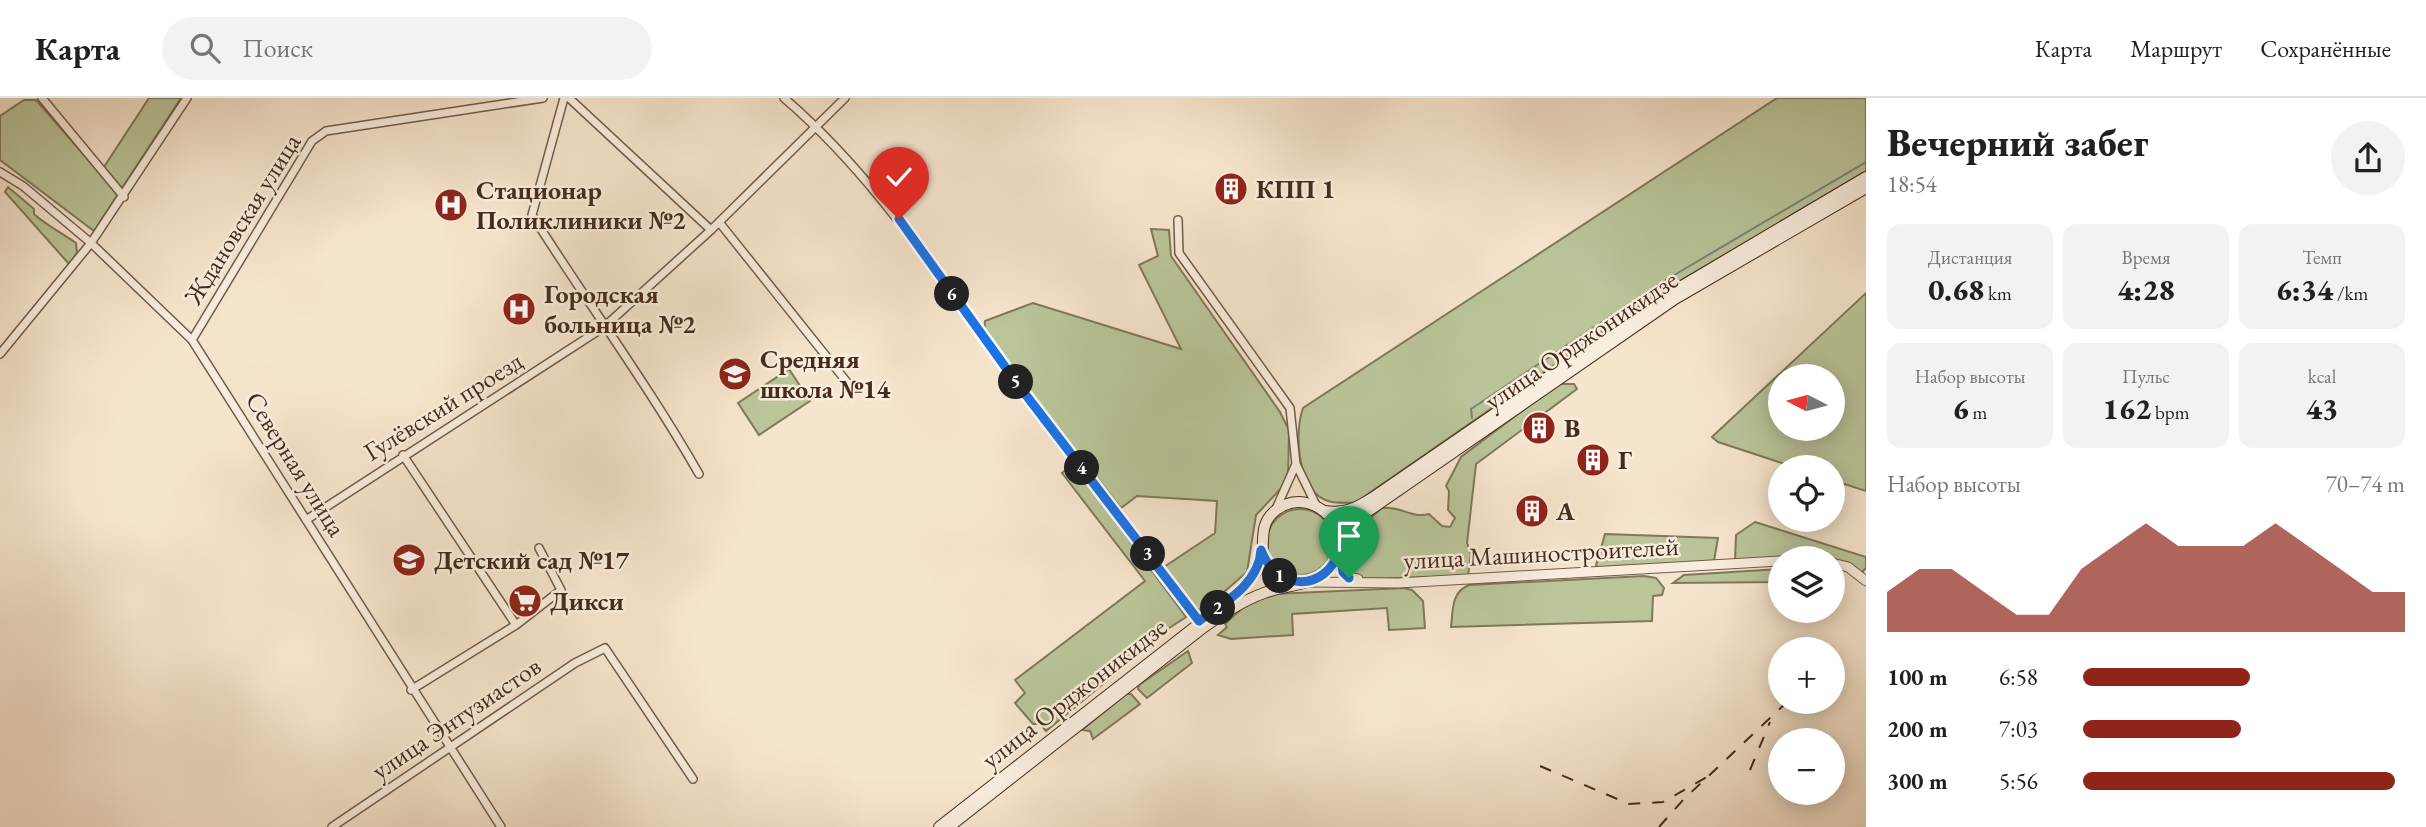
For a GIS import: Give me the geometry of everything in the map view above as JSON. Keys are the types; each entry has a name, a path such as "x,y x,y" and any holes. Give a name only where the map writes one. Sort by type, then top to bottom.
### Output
{"main road":[{"name":"улица Орджоникидзе","path":"1320,508 1339,513 1352,510 1372,498 1670,293 1866,177"},
{"name":"улица Орджоникидзе","path":"1340,549 1357,519 1675,299 1866,188"},
{"path":"1294,503 1320,508 1338,528 1340,549 1337,559 1324,575 1238,598 1260,564 1263,529 1275,511 1294,503"},
{"path":"1261,550 1272,571 1293,581 1305,582"},
{"name":"улица Орджоникидзе","path":"939,827 1199,621 1238,598"},
{"name":"улица Орджоникидзе","path":"949,827 1238,598"}],"street":[{"path":"42,98 124,197"},
{"path":"0,354 91,243 124,197 187,98"},
{"name":"Ждановская улица","path":"192,340 312,141 326,131 543,98"},
{"path":"699,474 627,358 532,215 567,98 711,230"},
{"path":"784,98 817,126 899,219 1016,382 1199,621"},
{"name":"Гулёвский проезд","path":"306,520 604,327 711,230 845,98"},
{"name":"Северная улица","path":"0,172 23,186 91,243 192,340 411,690 501,827"},
{"path":"1178,220 1179,253 1290,408 1297,464 1320,508"},
{"path":"719,222 850,386"},
{"path":"403,455 516,625"},
{"path":"1275,511 1297,464"},
{"name":"улица Энтузиастов","path":"411,690 516,625 561,590 539,548"},
{"path":"1340,549 1343,572 1349,578 1398,583"},
{"name":"улица Машиностроителей","path":"1305,582 1398,583 1768,562"},
{"path":"1845,566 1866,580"},
{"name":"улица Энтузиастов","path":"332,827 575,663 605,648 693,779"}],"green space":[{"path":"149,98 181,98 94,231 0,160 0,116 24,100 36,100 100,173"},
{"path":"1777,98 1866,98 1866,171 1651,298 1355,503 1328,501 1310,486 1304,474 1299,446 1303,408"},
{"path":"8,187 34,209 34,214 76,243 77,253 69,264 5,192"},
{"path":"1151,229 1169,230 1171,256 1280,412 1289,430 1288,481 1256,515 1247,572 1203,610 1196,609 1164,567 1215,533 1217,501 1137,496 1121,508 984,333 985,321 1033,303 1181,349 1139,265 1158,256"},
{"path":"1866,293 1866,491 1845,484 1845,455 1768,455 1768,458 1718,442 1712,437 1768,385 1768,441 1845,441 1845,364 1790,364"},
{"path":"789,369 810,401 759,435 738,403"},
{"path":"1558,384 1574,384 1577,389 1476,464 1467,543 1471,554 1468,576 1364,579 1348,571 1346,551 1349,543 1360,528 1382,508 1394,508 1417,515 1429,514 1442,526 1450,527 1455,518 1448,510 1449,491 1446,486 1461,457"},
{"path":"1073,464 1186,617 1151,640 1132,660 1046,731 1040,724 1033,724 1015,703 1025,693 1015,680 1145,581 1062,473"},
{"path":"1300,509 1323,519 1333,542 1323,565 1300,575 1277,565 1267,542 1277,519"},
{"path":"1755,522 1768,526 1768,532 1787,532 1831,546 1768,546 1768,560 1735,561 1736,535"},
{"path":"1605,534 1718,538 1714,561 1599,569 1596,565"},
{"path":"1845,550 1866,557 1866,568 1859,575 1845,569"},
{"path":"1768,570 1768,582 1673,583 1684,575"},
{"path":"1644,576 1656,578 1664,588 1662,595 1653,596 1652,621 1451,627 1456,597 1469,585"},
{"path":"1404,588 1412,590 1423,601 1425,628 1389,630 1387,608 1292,614 1293,635 1231,639 1218,635 1227,627 1225,624 1248,603 1273,594"},
{"path":"1188,651 1192,663 1147,698 1138,689 1139,685"},
{"path":"1126,694 1131,694 1140,704 1093,739 1090,731 1082,730"}],"waterway":[{"path":"1472,418 1471,409 1659,284 1866,162"}],"railway":[{"path":"1659,827 1683,800 1774,714"},
{"path":"1750,770 1770,722"},
{"path":"1540,766 1629,804 1663,802 1707,777"}],"place":[{"name":"КПП 1","path":"1231,189"},
{"name":"Стационар Поликлиники №2","path":"451,205"},
{"name":"Городская больница №2","path":"519,309"},
{"name":"Средняя школа №14","path":"735,374"},
{"name":"В","path":"1539,428"},
{"name":"Г","path":"1593,460"},
{"name":"А","path":"1532,511"},
{"name":"Детский сад №17","path":"409,560"},
{"name":"Дикси","path":"525,601"}],"route":[{"path":"899,219 1016,382 1199,621 1237,594 1253,576 1260,564 1261,550 1272,571 1282,578 1305,582 1324,575 1337,559 1340,549 1343,572 1349,578"}]}
